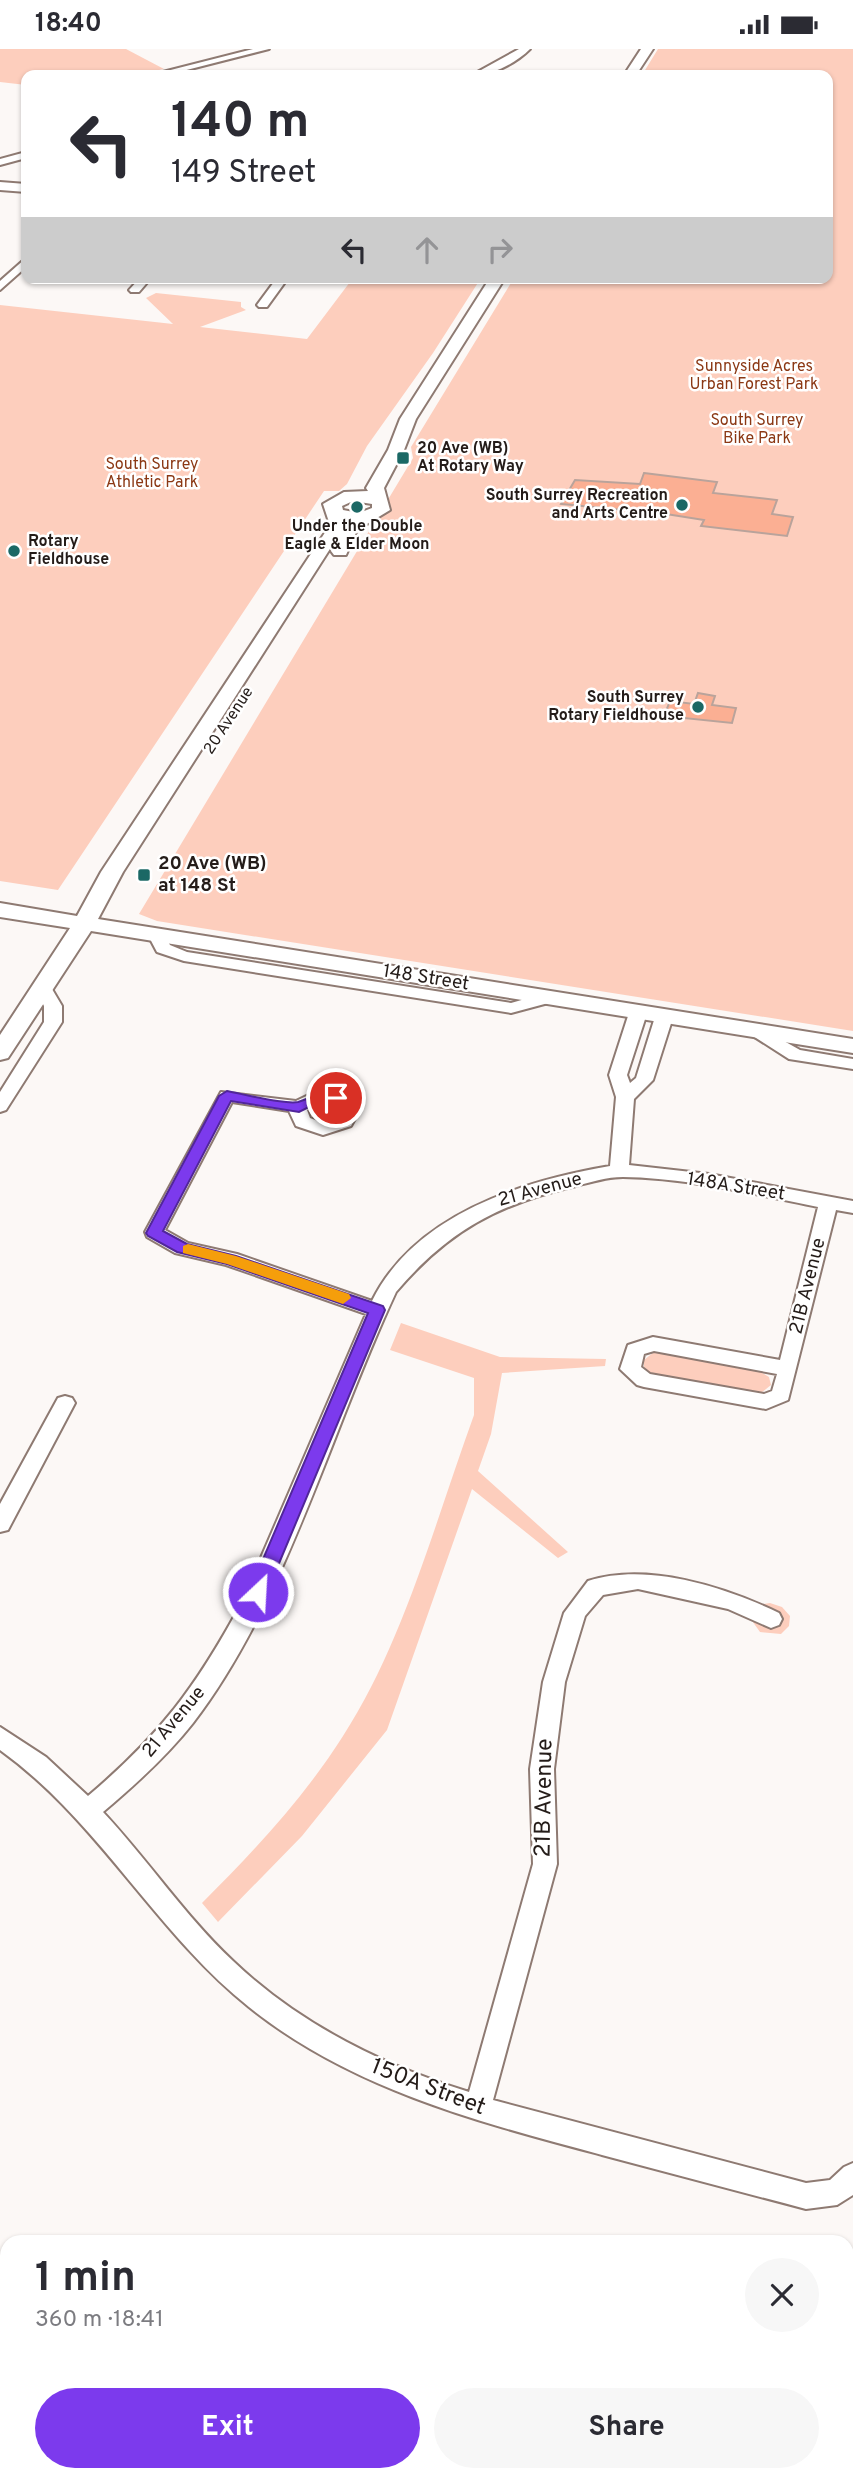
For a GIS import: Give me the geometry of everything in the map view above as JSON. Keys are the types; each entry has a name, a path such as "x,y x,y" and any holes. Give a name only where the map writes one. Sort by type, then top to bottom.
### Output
{"street":[{"path":"177,70 264,49"},
{"path":"488,70 513,59 525,49"},
{"path":"633,70 647,49"},
{"path":"0,162 21,156"},
{"path":"0,186 21,188"},
{"path":"0,287 21,266"},
{"path":"135,290 140,284"},
{"path":"263,305 279,284"},
{"path":"339,516 368,518 381,510 381,501 375,488 402,437 408,419 494,284"},
{"path":"350,496 363,487 400,425 408,419"},
{"path":"350,496 366,496 381,501"},
{"name":"20 Avenue","path":"2,1047 84,924 112,872 329,536 339,526 339,516 331,508 332,504 350,496"},
{"name":"20 Avenue","path":"84,924 121,889 346,543 349,527 368,518"},
{"name":"148 Street","path":"0,910 853,1046"},
{"path":"0,1106 53,1023 53,1006 43,988"},
{"path":"619,1171 625,1097 618,1075 638,1013"},
{"path":"625,1097 645,1080 664,1017"},
{"path":"760,1032 795,1055 853,1064"},
{"path":"299,1107 227,1096 154,1233 182,1248 230,1259 377,1310"},
{"name":"148A Street","path":"619,1171 853,1207"},
{"name":"21 Avenue","path":"89,1810 117,1786 192,1707 238,1635 278,1548 377,1310 388,1289 413,1258 450,1227 484,1206 525,1190 619,1171"},
{"name":"21B Avenue","path":"788,1369 653,1344 635,1350 630,1369 644,1380 766,1402 781,1395 788,1369 828,1202"},
{"path":"0,1524 65,1403"},
{"name":"21B Avenue","path":"477,2109 545,1864 542,1769 547,1718 554,1682 575,1613 596,1587 638,1581 733,1601 771,1619"},
{"name":"150A Street","path":"0,1737 19,1749 89,1810 195,1942 258,1999 322,2044 396,2081 477,2109 806,2196 837,2192 853,2176"}],"green space":[{"path":"0,49 126,49 164,69 21,70 21,84 0,82"},
{"path":"658,49 853,49 853,1031 157,921 139,914 413,458 411,447 510,284 833,284 833,70 645,70"},
{"name":"South Surrey Athletic Park","path":"348,284 477,284 433,353 367,446 347,484 339,491 324,491 58,890 0,881 0,305 173,324 146,298 156,293 241,302 241,307 246,310 200,327 307,339"},
{"path":"326,1101 341,1106 343,1117 329,1124 312,1121 308,1110"},
{"path":"401,1323 500,1357 606,1359 605,1366 502,1373 491,1434 478,1471 568,1552 558,1558 472,1489 387,1730 302,1836 218,1922 202,1903 295,1803 328,1759 364,1700 417,1580 474,1415 474,1378 390,1350"},
{"path":"654,1352 759,1371 769,1377 771,1385 761,1393 753,1393 653,1375 644,1367 644,1360"},
{"path":"770,1603 782,1607 790,1616 789,1626 781,1634 760,1632 750,1618 758,1605"}],"building":[{"name":"South Surrey Recreation and Arts Centre","path":"644,473 717,482 713,493 777,500 772,514 793,517 787,536 701,526 704,520 666,514 561,504 575,480 640,484"},
{"name":"South Surrey Rotary Fieldhouse","path":"698,693 715,696 712,705 736,708 732,723 664,716 670,701 694,704"}],"slow traffic":[{"path":"188,1250 230,1259 343,1298"}],"place":[{"name":"20 Ave (WB) At Rotary Way","path":"403,458"},
{"name":"South Surrey Recreation and Arts Centre","path":"682,505"},
{"name":"Under the Double Eagle & Elder Moon","path":"357,507"},
{"name":"Rotary Fieldhouse","path":"14,551"},
{"name":"South Surrey Rotary Fieldhouse","path":"698,707"},
{"name":"20 Ave (WB) at 148 St","path":"144,875"}],"route":[{"path":"258,1592 377,1310 230,1259 182,1248 154,1233 227,1096 299,1107 310,1098 336,1098"}],"park label":[{"name":"Sunnyside Acres Urban Forest Park","path":"754,376"},
{"name":"South Surrey Bike Park","path":"757,430"}]}
